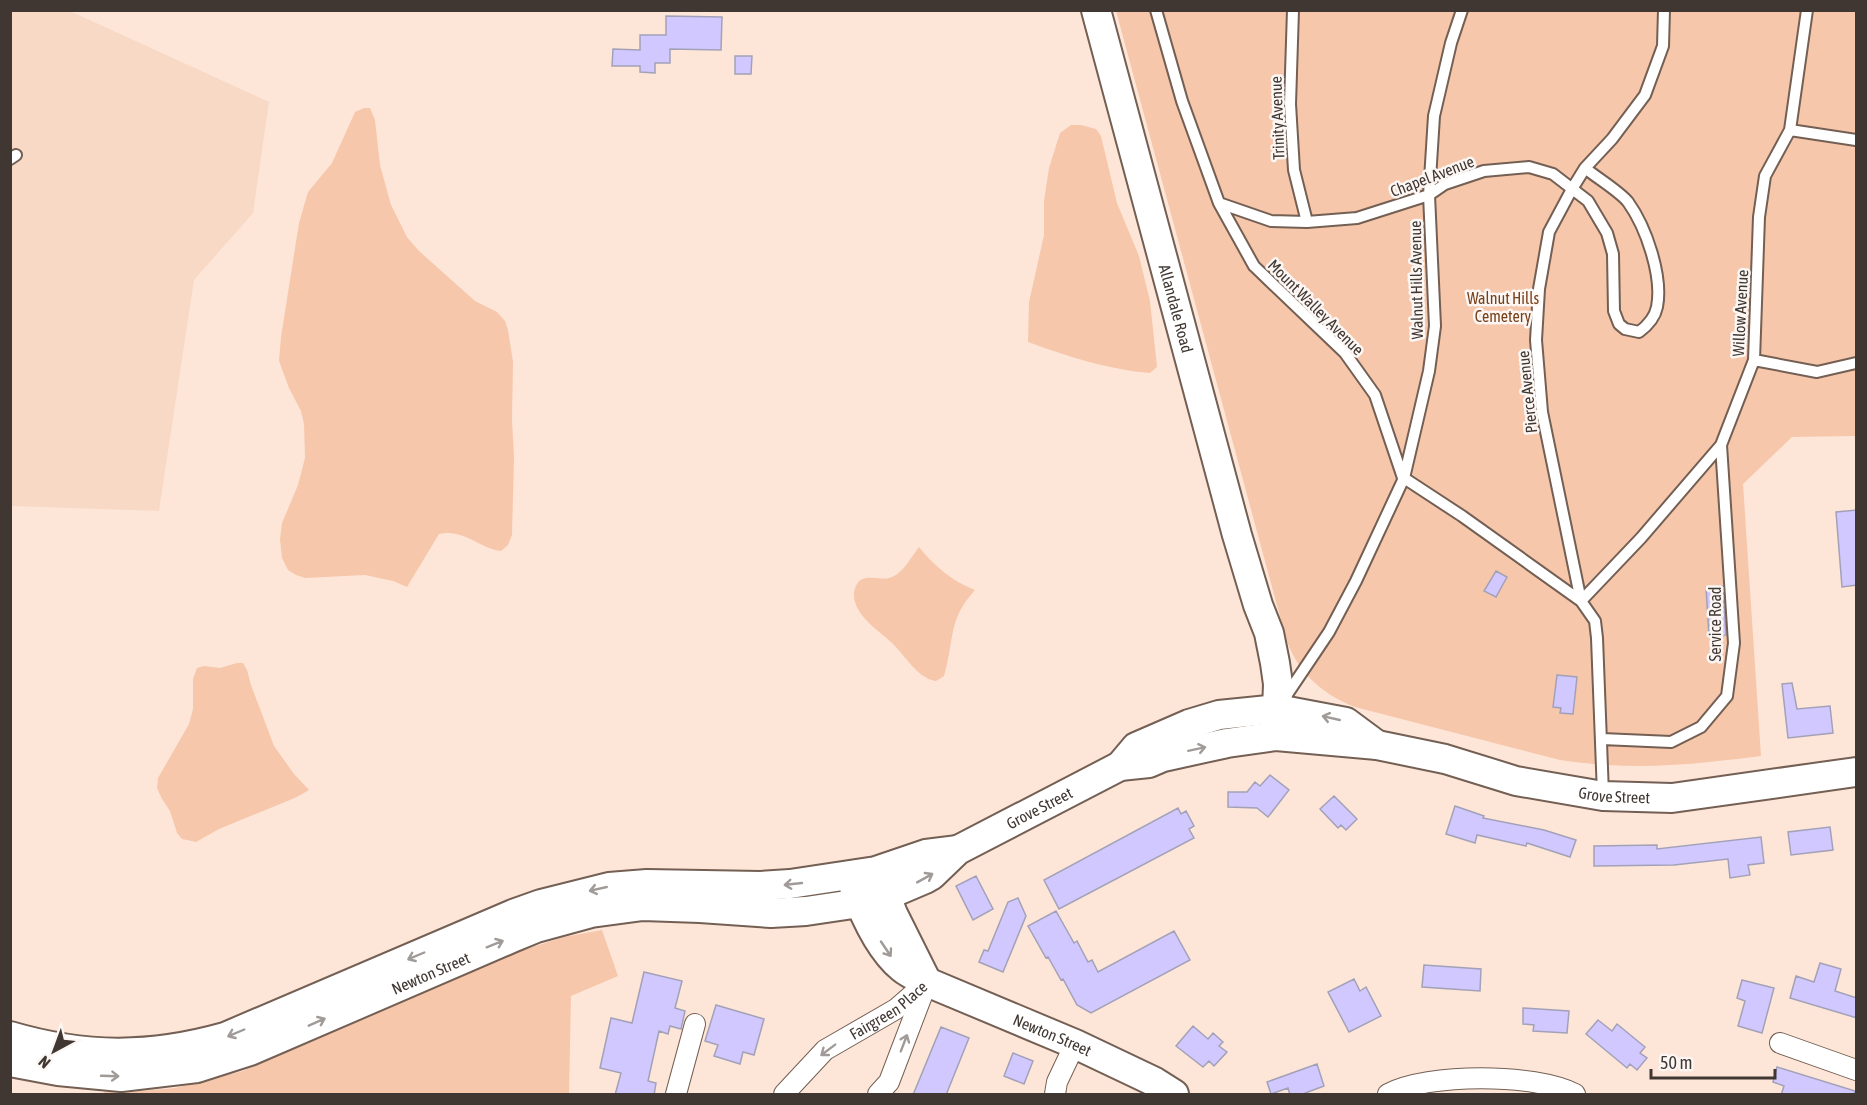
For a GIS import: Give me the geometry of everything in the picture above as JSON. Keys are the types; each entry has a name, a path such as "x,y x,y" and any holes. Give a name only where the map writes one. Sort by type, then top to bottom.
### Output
{"main road":[{"name":"Allandale Road","path":"1096,10 1237,535 1258,605 1261,636 1259,695 1272,719"},
{"name":"Grove Street","path":"868,887 926,854 958,850 1120,766 1149,763 1160,747 1219,715 1347,722 1377,745 1445,759 1516,781 1603,796 1672,798 1857,772"},
{"name":"Newton Street","path":"10,1036 95,1052 141,1053 182,1048 225,1037 513,914 541,904 609,887 685,883 868,887"},
{"name":"Newton Street","path":"868,887 888,954 904,970 927,982 1075,1044 1155,1082 1174,1095"},
{"name":"Newton Street","path":"10,1062 58,1071 121,1077 197,1068 250,1051 536,928 591,913 653,906 771,913 806,911 868,887"}],"street":[{"name":"Fairgreen Place","path":"784,1095 825,1050 896,1009 927,982"},
{"name":"Fairgreen Place","path":"878,1095 889,1082 927,982"},
{"path":"676,1095 695,1024"},
{"path":"1780,1042 1857,1070"},
{"path":"1055,1095 1057,1082 1075,1044"},
{"path":"1388,1095 1402,1087 1461,1079 1510,1078 1566,1090 1575,1095"}],"lane":[{"name":"Mount Walley Avenue","path":"1156,10 1182,101 1219,203 1254,266 1346,353 1375,396 1404,478"},
{"name":"Trinity Avenue","path":"1293,10 1290,104 1294,170 1307,222"},
{"name":"Walnut Hills Avenue","path":"1404,478 1429,371 1435,326 1429,195 1434,116 1451,43 1462,10"},
{"name":"Pierce Avenue","path":"1603,796 1595,621 1581,601 1542,412 1536,340 1539,289 1549,232 1572,189 1585,168 1645,95 1664,46 1664,10"},
{"name":"Willow Avenue","path":"1581,601 1722,445 1754,360 1759,217 1765,176 1790,130 1807,10"},
{"path":"1790,130 1857,141"},
{"name":"Chapel Avenue","path":"1219,203 1271,221 1307,222 1357,218 1429,195 1444,184 1484,171 1529,167 1553,174 1588,201 1606,233 1613,254 1614,311 1619,324 1625,329 1639,332 1648,324 1658,308 1658,286 1653,257 1644,230 1627,201 1585,168"},
{"path":"1754,360 1817,372 1857,363"},
{"name":"Service Road","path":"1602,739 1671,741 1701,727 1727,696 1734,643 1722,445"},
{"path":"1272,719 1329,632 1351,591 1404,478 1462,516 1581,601"}],"shaded area":[{"path":"11,11 70,11 269,102 253,213 194,280 159,511 11,506"}],"green space":[{"name":"Walnut Hills Cemetery","path":"1116,11 1856,11 1856,436 1792,437 1743,484 1761,756 1661,766 1612,765 1560,760 1355,707 1321,688 1303,670 1289,648 1285,635"},
{"path":"370,108 375,120 380,165 391,205 407,237 419,251 475,301 497,312 505,321 513,362 512,535 508,545 501,551 456,534 439,534 407,587 393,581 365,575 305,578 296,575 288,570 282,558 280,539 282,523 298,485 305,458 304,424 301,411 279,361 299,223 308,192 332,163 355,112"},
{"path":"1071,125 1096,129 1101,136 1117,203 1139,256 1150,301 1157,367 1150,373 1088,362 1028,342 1029,302 1044,235 1044,201 1049,168 1060,133"},
{"path":"919,547 944,572 975,590 960,611 953,631 944,676 936,681 917,671 895,646 865,619 857,608 854,597 855,588 860,580 888,578 896,575"},
{"path":"243,663 247,670 274,746 309,790 219,829 196,842 182,839 177,833 170,811 157,788 158,778 189,724 193,709 193,679 197,668 204,666 220,668"},
{"path":"602,930 618,976 571,996 569,1094 102,1094 104,1092 175,1088 243,1071 520,951 564,937"}],"building":[{"path":"666,16 722,17 721,50 670,49 670,63 655,63 655,73 640,72 640,66 612,66 613,49 640,50 640,35 666,35"},
{"path":"735,56 752,56 751,74 735,74"},
{"path":"1857,510 1857,585 1842,587 1836,512"},
{"path":"1496,571 1507,577 1496,597 1484,591"},
{"path":"1723,586 1726,635 1709,636 1706,587"},
{"path":"1557,675 1577,677 1573,714 1560,713 1561,708 1553,707"},
{"path":"1792,683 1797,709 1830,706 1833,733 1788,738 1782,684"},
{"path":"1270,775 1289,790 1268,817 1257,808 1228,807 1228,792 1247,792 1255,782 1260,786"},
{"path":"1334,796 1357,819 1346,830 1341,825 1338,828 1320,809"},
{"path":"1455,806 1484,816 1483,818 1544,830 1576,840 1570,857 1527,843 1526,846 1477,835 1475,843 1446,834"},
{"path":"1178,808 1181,814 1186,811 1194,826 1189,829 1194,838 1059,909 1044,880"},
{"path":"1830,827 1833,850 1791,855 1788,832"},
{"path":"1761,837 1764,863 1748,865 1750,875 1730,878 1728,859 1674,865 1594,866 1594,846 1657,845 1657,849"},
{"path":"976,876 993,909 973,920 956,886"},
{"path":"1018,898 1026,916 1003,972 979,962 984,950 988,951 1008,902"},
{"path":"1056,911 1074,943 1077,941 1088,962 1092,960 1098,972 1174,931 1190,960 1091,1013 1077,1005 1063,979 1061,980 1048,957 1046,958 1028,926"},
{"path":"1820,963 1841,969 1835,991 1857,998 1857,1018 1790,998 1796,976 1814,982"},
{"path":"1424,965 1481,969 1480,991 1422,987"},
{"path":"644,972 682,981 675,1008 685,1011 681,1029 670,1026 668,1034 659,1031 648,1081 656,1083 654,1095 615,1095 621,1073 600,1068 611,1018 632,1023"},
{"path":"1354,979 1360,991 1366,987 1381,1016 1349,1032 1328,992"},
{"path":"1742,980 1774,988 1762,1033 1738,1026 1745,1001 1737,998"},
{"path":"716,1005 764,1019 754,1055 743,1052 740,1064 714,1056 718,1045 705,1041"},
{"path":"1523,1008 1569,1011 1567,1033 1533,1031 1534,1025 1523,1024"},
{"path":"1598,1020 1612,1031 1617,1024 1645,1047 1640,1053 1647,1058 1637,1070 1630,1064 1627,1068 1586,1034"},
{"path":"1193,1026 1208,1039 1213,1033 1223,1042 1219,1046 1227,1052 1214,1066 1209,1061 1203,1067 1176,1046"},
{"path":"941,1027 969,1038 946,1095 913,1095"},
{"path":"1013,1053 1033,1061 1024,1084 1004,1076"},
{"path":"1317,1064 1324,1086 1300,1095 1290,1095 1288,1088 1271,1094 1267,1082"},
{"path":"1777,1067 1855,1091 1854,1095 1781,1095 1784,1086 1773,1082"}]}
